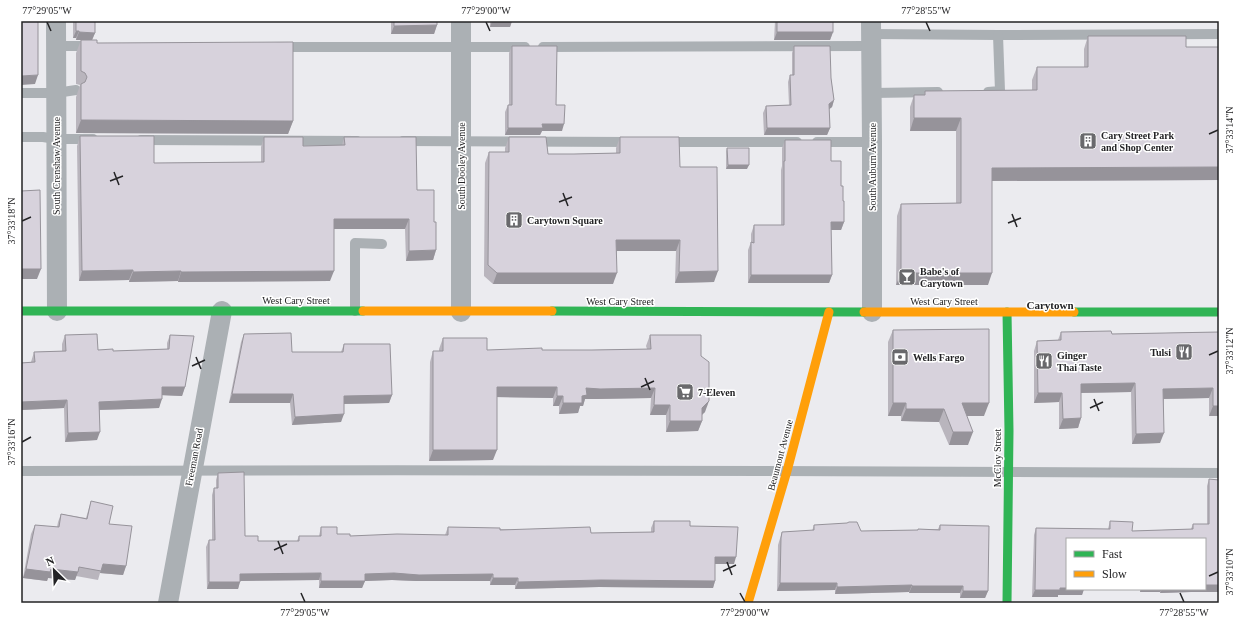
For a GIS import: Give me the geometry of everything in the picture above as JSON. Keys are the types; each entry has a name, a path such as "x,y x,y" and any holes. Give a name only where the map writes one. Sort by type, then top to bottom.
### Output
{"main road":[{"name":"West Cary Street","path":"21,311 1219,312"},
{"name":"Beaumont Avenue","path":"748,603 788,471 829,312"},
{"name":"McCloy Street","path":"1006,603 1008,472 1007,312"}],"street":[{"name":"South Crenshaw Avenue","path":"56,21 57,312"},
{"name":"South Dooley Avenue","path":"461,21 461,312"},
{"name":"South Auburn Avenue","path":"871,34 872,312"},
{"name":"Freeman Road","path":"168,603 191,470 222,311"}],"lane":[{"path":"269,46 461,47 871,34 1219,34"},
{"path":"976,92 1000,91 998,35"},
{"path":"56,46 104,46"},
{"path":"21,93 56,93 76,90"},
{"path":"872,93 946,92"},
{"path":"21,137 103,139"},
{"path":"134,140 367,141"},
{"path":"396,141 644,142"},
{"path":"660,142 872,142"},
{"path":"355,311 355,243 382,244"},
{"path":"21,471 191,470 1219,473"}],"building":[{"path":"21,21 38,21 38,75 21,76"},
{"path":"76,21 95,21 95,33 76,31"},
{"path":"394,21 437,21 437,25 394,26"},
{"path":"777,21 833,21 833,32 777,32"},
{"name":"Cary Street Park and Shop Center","path":"1088,36 1186,36 1186,47 1219,47 1219,167 992,168 992,273 901,273 901,204 961,203 961,118 914,118 914,95 925,95 925,91 1037,90 1037,67 1088,67"},
{"path":"81,40 97,40 97,43 293,42 293,121 81,120 81,84 85,82 87,77 85,73 81,71"},
{"path":"512,46 557,46 556,105 565,105 564,124 542,124 543,128 508,128 508,105 512,105"},
{"path":"794,46 830,46 831,78 834,100 829,104 830,128 767,128 766,106 791,105 790,75 794,75"},
{"path":"80,136 154,136 154,163 264,162 264,137 303,137 303,146 345,145 344,137 416,137 417,190 434,190 436,250 409,251 409,219 334,219 334,271 82,271"},
{"path":"509,137 546,137 548,154 574,154 620,153 620,137 679,137 680,167 717,167 718,271 679,272 680,240 616,240 617,273 497,273 488,265 489,152 509,152"},
{"path":"785,140 831,140 831,161 841,161 841,186 843,186 844,222 831,222 832,275 751,275 751,242 754,243 754,225 784,225"},
{"path":"727,148 749,148 749,165 728,165"},
{"path":"40,190 41,269 21,269 21,191"},
{"path":"989,329 989,403 962,403 973,432 953,432 944,409 906,409 906,403 893,403 893,330"},
{"path":"1111,331 1112,334 1219,332 1219,406 1213,406 1213,388 1163,389 1164,433 1136,434 1135,383 1081,384 1081,418 1063,419 1062,393 1038,393 1037,341 1061,340 1061,332"},
{"path":"291,333 292,352 343,352 344,344 390,344 392,395 344,396 344,414 295,417 293,394 232,394 244,334"},
{"path":"97,334 98,350 113,349 113,351 169,349 170,335 194,336 185,387 162,387 162,399 99,402 100,432 68,433 67,400 21,402 21,363 35,362 34,352 66,351 65,335"},
{"path":"650,335 701,335 701,356 709,362 709,401 702,408 702,421 670,421 670,405 654,405 655,388 586,388 587,395 582,396 582,403 563,403 563,396 557,396 557,387 497,387 497,450 433,450 433,351 443,351 443,338 487,338 487,350 542,348 542,350 592,350 651,349"},
{"path":"244,472 245,536 258,536 258,541 299,541 299,536 321,536 321,527 337,527 337,534 350,534 350,536 397,534 448,535 448,527 500,528 500,530 590,527 591,533 654,532 654,521 690,521 690,526 738,527 736,557 715,557 715,581 601,580 518,582 518,578 493,578 493,574 419,575 394,573 365,574 365,581 321,581 321,573 240,574 240,582 209,582 209,540 215,540 214,488 218,488 218,473"},
{"path":"1209,479 1219,480 1219,585 1206,585 1206,538 1066,538 1066,588 1060,588 1060,590 1035,590 1036,528 1110,529 1110,521 1133,522 1132,531 1193,529 1193,524 1209,524"},
{"path":"91,501 113,506 109,524 132,526 126,566 103,564 101,571 79,567 78,572 51,569 50,572 26,569 35,525 59,527 61,514 87,519"},
{"path":"857,522 861,531 918,529 940,530 940,525 989,526 988,591 963,591 963,586 912,585 837,587 837,583 780,583 782,532 814,530 814,525"}],"traffic: fast":[{"path":"21,311 363,311"},
{"path":"552,311 864,312"},
{"path":"1007,312 1009,431 1007,603"},
{"path":"1074,312 1219,312"}],"traffic: slow":[{"path":"363,311 552,311"},
{"path":"748,603 787,471 829,312"},
{"path":"864,312 1074,312"}],"place":[{"name":"Cary Street Park and Shop Center","path":"1088,141"},
{"name":"Carytown Square","path":"514,220"},
{"name":"Babe's of Carytown","path":"907,277"},
{"name":"Tulsi","path":"1184,352"},
{"name":"Wells Fargo","path":"900,357"},
{"name":"Ginger Thai Taste","path":"1044,361"},
{"name":"7-Eleven","path":"685,392"}],"district":[{"name":"Carytown","path":"1050,305"}]}
